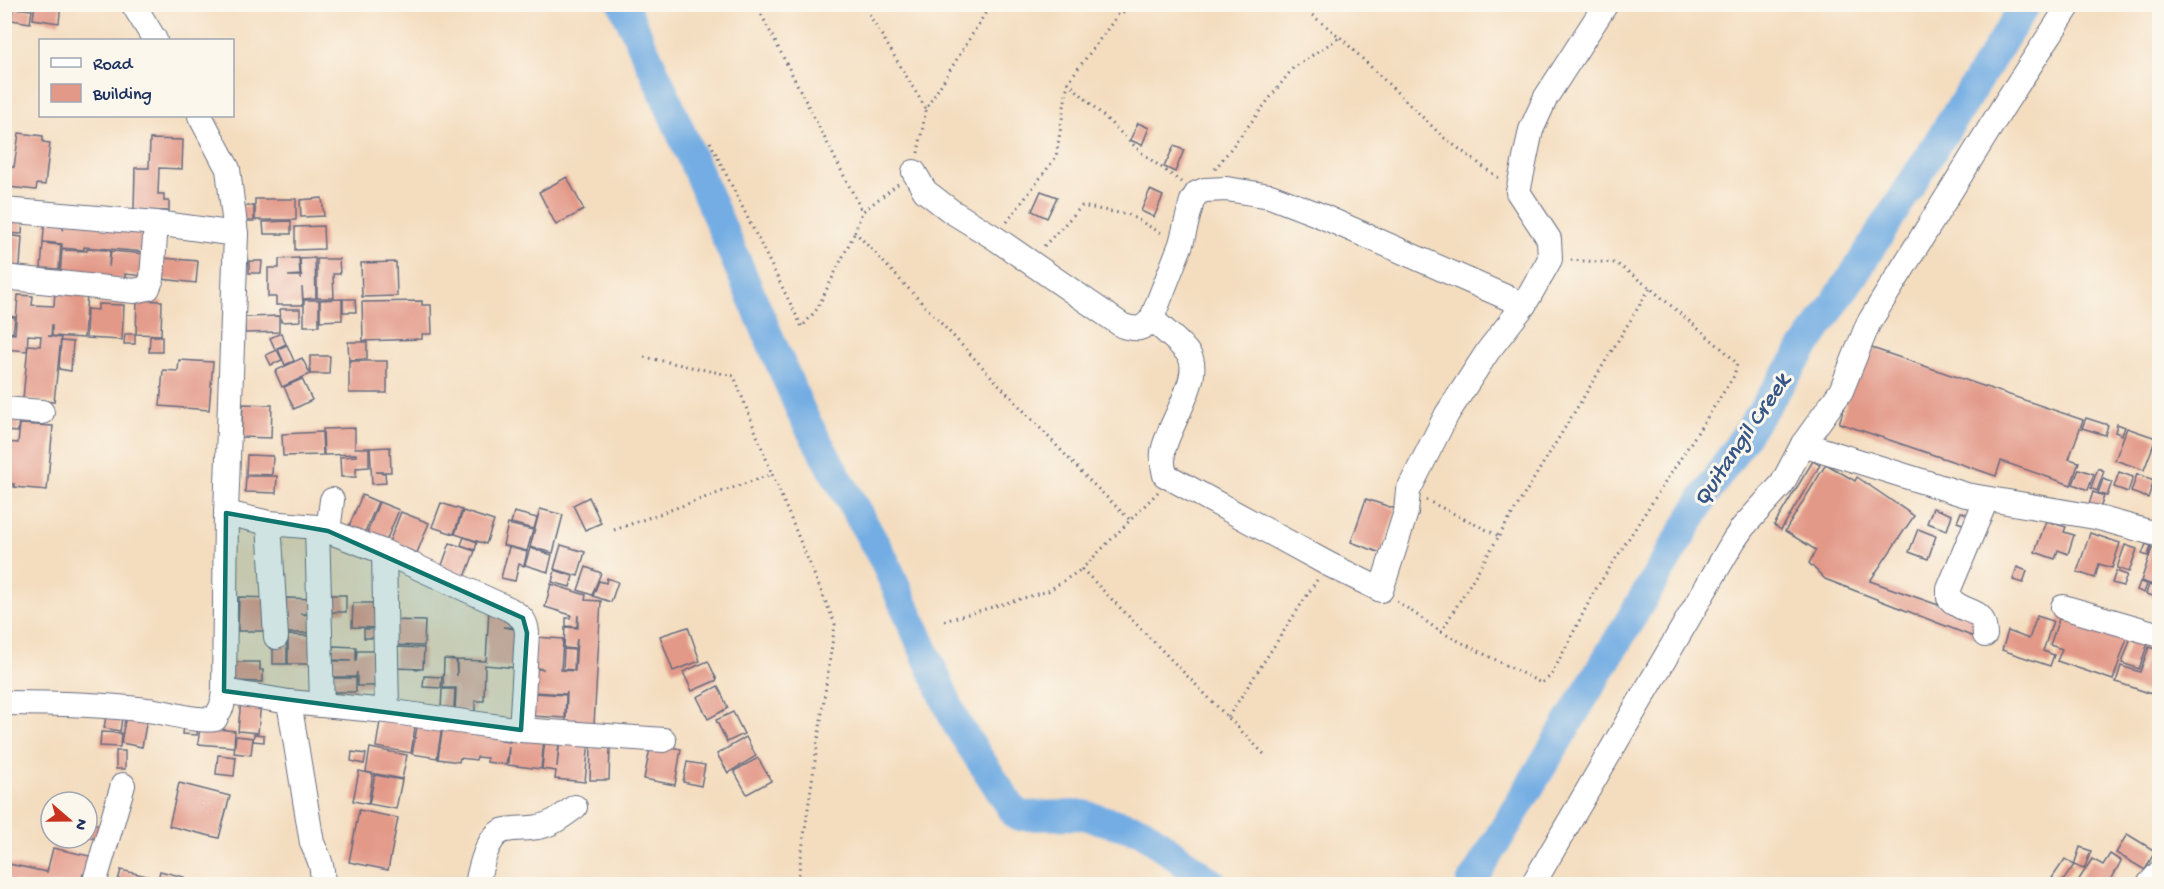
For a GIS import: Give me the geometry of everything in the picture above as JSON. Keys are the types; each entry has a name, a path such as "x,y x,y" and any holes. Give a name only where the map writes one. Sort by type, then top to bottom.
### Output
{"street":[{"path":"134,4 154,39"},
{"path":"1152,318 1189,354 1193,363 1191,380 1163,450 1162,465 1165,475 1328,564 1381,590 1406,512 1408,491 1446,414 1488,351 1524,305 1550,259 1549,239 1518,192 1531,130 1546,98 1606,4"},
{"path":"1533,885 1734,540 1782,483 1803,444 1841,391 1868,324 2006,102 2070,4"},
{"path":"4,703 60,703 149,710 204,720 215,718 219,714 224,691 226,513 236,234 228,169 201,117"},
{"path":"914,172 925,191 951,211 995,238 1123,326 1137,330 1152,318 1181,244 1197,193 1204,190 1227,189 1270,196 1317,214 1524,305"},
{"path":"4,210 156,223 236,234"},
{"path":"4,277 134,291 148,288 152,278 156,223"},
{"path":"4,409 42,412"},
{"path":"1803,444 1966,495 2096,517 2160,535"},
{"path":"322,705 323,529 332,500"},
{"path":"1985,635 1984,621 1981,616 1954,603 1949,597 1949,589 1986,500"},
{"path":"226,513 269,523 323,529 384,552 509,609 523,618 527,633 521,730"},
{"path":"269,523 276,638"},
{"path":"384,552 387,711"},
{"path":"2063,607 2160,635"},
{"path":"224,691 288,702 387,711 521,730 664,740"},
{"path":"288,702 312,843 321,859 322,885"},
{"path":"94,885 123,785"},
{"path":"477,885 486,851 495,835 504,830 540,827 551,823 575,807"},
{"path":"2148,885 2160,872"}],"path":[{"path":"756,4 862,212"},
{"path":"863,4 926,109"},
{"path":"710,141 802,327 817,309 855,232 862,212 914,172 926,109 992,4"},
{"path":"995,238 1056,157 1068,82 1118,15 1136,4"},
{"path":"1298,4 1340,37 1443,137 1518,192"},
{"path":"1068,82 1142,153 1197,193 1293,68 1340,37"},
{"path":"1029,261 1082,206 1130,215 1181,244"},
{"path":"855,232 1090,481 1129,519"},
{"path":"1381,590 1440,632 1540,682 1551,676 1594,592 1734,376 1737,364 1727,353 1650,288 1616,263 1550,259"},
{"path":"1440,632 1650,288"},
{"path":"644,357 734,376 835,624 797,885"},
{"path":"614,530 772,474"},
{"path":"944,621 1048,591 1082,569 1129,519 1157,494 1165,475"},
{"path":"1408,491 1499,536"},
{"path":"1228,717 1328,564"},
{"path":"1082,569 1264,754"}],"highlighted area":[{"path":"226,513 328,531 523,618 527,633 521,730 224,691"}],"building":[{"path":"35,4 61,4 59,23 33,19"},
{"path":"13,8 32,10 30,23 11,20"},
{"path":"1138,123 1149,128 1142,145 1130,140"},
{"path":"19,133 43,136 43,142 50,143 45,185 37,184 36,190 8,187 11,167 14,167"},
{"path":"150,139 183,140 182,169 159,168 158,194 164,194 164,201 169,201 169,211 134,210 135,168 149,168"},
{"path":"1174,146 1184,150 1175,172 1164,167"},
{"path":"567,177 584,210 556,225 539,192"},
{"path":"1150,190 1163,196 1154,217 1141,211"},
{"path":"1041,191 1057,197 1047,218 1032,211"},
{"path":"322,198 324,216 301,217 300,200"},
{"path":"255,199 296,199 296,220 255,220"},
{"path":"242,206 254,206 254,221 242,221"},
{"path":"4,214 23,216 22,234 4,233"},
{"path":"45,217 149,225 147,252 84,247 84,250 62,248 62,244 43,242"},
{"path":"291,221 291,234 264,234 263,222"},
{"path":"323,226 324,249 295,250 295,227"},
{"path":"4,235 22,237 20,266 4,265"},
{"path":"43,243 61,245 59,269 41,268"},
{"path":"87,249 110,250 109,267 111,251 147,254 145,276 125,274 125,279 60,275 62,250 87,251"},
{"path":"163,258 198,261 196,283 162,279"},
{"path":"299,258 300,275 288,276 300,276 301,279 303,276 300,259 315,258 316,298 303,299 302,287 303,305 276,305 276,297 268,297 268,268 279,268 279,259"},
{"path":"317,259 339,259 340,274 333,274 334,298 317,298"},
{"path":"249,261 262,261 261,273 249,273"},
{"path":"396,262 397,296 362,297 361,263"},
{"path":"55,291 87,293 84,338 52,336 52,324 51,336 48,336 61,338 54,402 23,399 28,345 40,346 41,336 28,335 27,351 4,349 4,333 15,334 18,295 33,296 32,305 54,306"},
{"path":"342,299 342,320 320,321 320,300"},
{"path":"343,299 355,299 356,312 343,312"},
{"path":"137,300 162,301 161,335 136,334"},
{"path":"304,300 319,300 319,326 304,326"},
{"path":"422,301 422,305 431,305 432,334 422,334 422,339 363,341 362,302"},
{"path":"98,304 124,305 122,340 86,338 87,309 98,310"},
{"path":"280,309 300,309 300,321 281,322"},
{"path":"4,316 15,317 13,333 4,332"},
{"path":"279,316 279,332 245,333 244,317"},
{"path":"281,333 286,344 275,349 270,338"},
{"path":"125,334 135,334 135,344 124,344"},
{"path":"150,336 162,336 162,352 149,352"},
{"path":"61,341 73,342 71,371 59,369"},
{"path":"348,342 367,342 367,359 349,360"},
{"path":"287,345 294,361 285,365 278,349"},
{"path":"1866,346 2083,420 2069,459 2079,462 2071,485 2001,461 1996,476 1839,423"},
{"path":"277,350 282,360 271,365 266,355"},
{"path":"310,356 330,356 329,374 310,374"},
{"path":"302,358 310,374 282,387 275,371"},
{"path":"179,360 213,362 209,410 160,406 163,370 178,371"},
{"path":"349,361 387,361 387,393 349,393"},
{"path":"302,379 312,400 294,409 284,387"},
{"path":"243,404 272,405 271,438 241,437"},
{"path":"4,416 19,417 18,432 4,431"},
{"path":"2086,418 2108,425 2105,435 2082,428"},
{"path":"20,424 53,426 47,490 14,487 14,484 4,483 4,442 18,443"},
{"path":"2117,424 2125,427 2122,435 2115,432"},
{"path":"355,428 355,448 369,448 369,467 356,468 356,477 341,477 340,457 356,456 356,454 324,455 323,429"},
{"path":"2127,428 2156,438 2144,470 2115,460"},
{"path":"322,432 323,455 283,456 282,434"},
{"path":"390,447 391,472 376,472 385,473 386,483 372,484 370,448"},
{"path":"247,455 273,456 272,475 246,474"},
{"path":"1813,461 1820,465 1781,530 1774,525"},
{"path":"1826,464 1855,481 1857,477 1914,516 1870,581 1981,620 1974,637 1825,579 1809,563 1816,550 1785,531"},
{"path":"2098,468 2104,471 2097,491 2091,488"},
{"path":"2079,469 2094,474 2088,490 2073,484"},
{"path":"2119,472 2133,477 2128,492 2114,487"},
{"path":"2137,474 2154,480 2148,498 2131,492"},
{"path":"246,476 277,476 276,493 245,492"},
{"path":"2103,479 2112,482 2107,496 2098,493"},
{"path":"2093,492 2104,496 2099,511 2088,507"},
{"path":"362,495 378,502 365,532 349,526"},
{"path":"589,497 601,523 585,530 573,505"},
{"path":"1366,499 1396,509 1381,553 1351,542"},
{"path":"379,502 399,510 386,541 367,533"},
{"path":"441,503 462,510 454,534 432,527"},
{"path":"1933,508 1952,515 1947,530 1927,523"},
{"path":"540,509 563,515 553,553 530,547"},
{"path":"463,511 494,521 486,544 455,534"},
{"path":"401,512 429,523 417,553 389,542"},
{"path":"514,512 537,518 534,529 511,523"},
{"path":"1961,512 1975,517 1971,527 1957,522"},
{"path":"2046,521 2066,527 2064,532 2074,535 2068,554 2058,550 2055,559 2035,552"},
{"path":"508,524 533,530 527,551 503,545"},
{"path":"1918,529 1936,536 1928,559 1909,552"},
{"path":"2090,533 2120,543 2112,568 2099,564 2095,578 2077,572"},
{"path":"464,537 477,542 475,550 461,545"},
{"path":"450,543 475,551 465,577 441,568"},
{"path":"2146,544 2151,546 2148,556 2142,554"},
{"path":"561,545 585,552 578,576 554,569"},
{"path":"2125,545 2137,549 2129,572 2117,568"},
{"path":"509,547 527,552 524,566 519,564 515,581 501,578"},
{"path":"530,548 552,555 548,572 525,565"},
{"path":"2152,548 2160,551 2160,581 2152,579 2154,580 2153,585 2141,581"},
{"path":"586,567 601,573 592,595 578,590"},
{"path":"2017,567 2027,571 2023,583 2013,580"},
{"path":"555,570 573,576 570,587 552,582"},
{"path":"2116,571 2127,575 2123,586 2112,583"},
{"path":"607,578 618,582 611,602 593,596 599,581 606,583"},
{"path":"2155,581 2160,582 2160,598 2146,594 2149,585 2153,586"},
{"path":"2140,582 2147,584 2144,593 2137,590"},
{"path":"551,584 586,595 585,600 601,601 594,725 566,723 567,692 566,694 533,692 534,669 544,669 534,668 536,637 563,639 561,670 575,671 577,639 575,649 564,648 565,627 578,628 578,615 577,627 566,626 566,618 570,618 571,615 545,607"},
{"path":"330,595 346,595 346,612 330,612"},
{"path":"239,597 273,598 272,631 238,631"},
{"path":"286,598 316,599 316,614 300,614 314,615 314,633 285,633"},
{"path":"353,603 380,603 380,628 352,627"},
{"path":"489,609 521,628 503,627 521,630 518,668 485,665 484,701 475,701 475,711 455,710 456,688 443,688 444,659 456,660 457,676 457,660 486,661"},
{"path":"2061,613 2128,635 2113,680 2057,661 2062,649 2050,645"},
{"path":"2037,616 2053,621 2043,651 2054,655 2050,666 2002,650 2008,631 2029,639"},
{"path":"391,620 425,621 424,646 391,645"},
{"path":"688,627 700,661 673,671 660,636"},
{"path":"364,629 380,629 380,638 364,638"},
{"path":"288,635 314,636 314,664 288,664"},
{"path":"2131,637 2148,643 2139,669 2122,663"},
{"path":"273,643 287,643 287,664 273,664"},
{"path":"333,646 356,647 356,661 357,651 376,651 382,686 357,686 357,672 356,677 333,677 333,661 351,661 333,660"},
{"path":"395,647 424,648 423,669 394,668"},
{"path":"2149,647 2160,651 2160,674 2152,694 2116,682 2121,666 2140,672"},
{"path":"564,649 575,650 574,670 563,669"},
{"path":"708,661 717,680 692,691 683,672"},
{"path":"227,662 260,662 263,682 227,681"},
{"path":"424,676 442,677 441,688 423,687"},
{"path":"333,678 356,678 356,692 332,692"},
{"path":"718,686 728,708 708,719 697,697"},
{"path":"442,689 455,689 454,709 441,709"},
{"path":"534,693 566,695 565,718 533,716"},
{"path":"241,700 261,702 258,733 238,731"},
{"path":"127,709 148,713 142,747 121,743"},
{"path":"733,712 744,734 727,742 716,720"},
{"path":"381,715 416,721 411,753 376,747"},
{"path":"106,716 122,719 120,731 104,728"},
{"path":"418,722 442,726 437,758 412,754"},
{"path":"183,725 198,726 197,735 182,734"},
{"path":"443,726 503,734 501,741 510,742 511,736 544,739 541,769 508,765 509,746 506,765 487,762 487,758 477,757 476,760 460,758 459,762 438,759"},
{"path":"200,727 235,731 234,747 198,744"},
{"path":"101,732 121,733 120,747 100,746"},
{"path":"254,734 264,735 264,742 253,741"},
{"path":"236,736 253,738 251,755 234,753"},
{"path":"746,737 756,756 728,773 717,754"},
{"path":"560,738 589,741 585,782 555,779 556,771 542,769 545,739 559,741 557,767"},
{"path":"651,743 681,749 675,785 644,779"},
{"path":"591,747 610,748 609,780 590,780"},
{"path":"370,748 407,755 402,779 366,772"},
{"path":"116,751 125,751 125,769 116,769"},
{"path":"352,752 366,754 364,764 351,761"},
{"path":"218,755 236,757 234,776 216,774"},
{"path":"758,758 771,781 747,794 734,771"},
{"path":"687,762 705,765 701,786 683,782"},
{"path":"359,771 373,774 368,804 353,801"},
{"path":"375,775 402,780 396,809 369,804"},
{"path":"179,783 230,796 219,838 169,826"},
{"path":"359,810 398,818 388,870 349,862"},
{"path":"2127,834 2155,851 2145,870 2116,853"},
{"path":"2080,847 2091,851 2084,869 2074,865"},
{"path":"52,850 94,857 91,875 83,874 80,884 25,884 4,880 4,863 47,872"},
{"path":"2110,854 2121,861 2109,884 2083,884 2078,881 2092,859 2103,865"},
{"path":"2065,859 2074,865 2061,884 2052,878"},
{"path":"121,870 155,878 153,884 117,884"},
{"path":"160,871 184,877 182,884 157,884"},
{"path":"288,879 309,884 287,884"}],"waterway":[{"path":"623,4 803,416 885,562 956,723 1017,816 1084,815 1142,831 1213,884"},
{"name":"Quitangil Creek","path":"1471,884 1706,494 1858,268 2026,4"}]}
